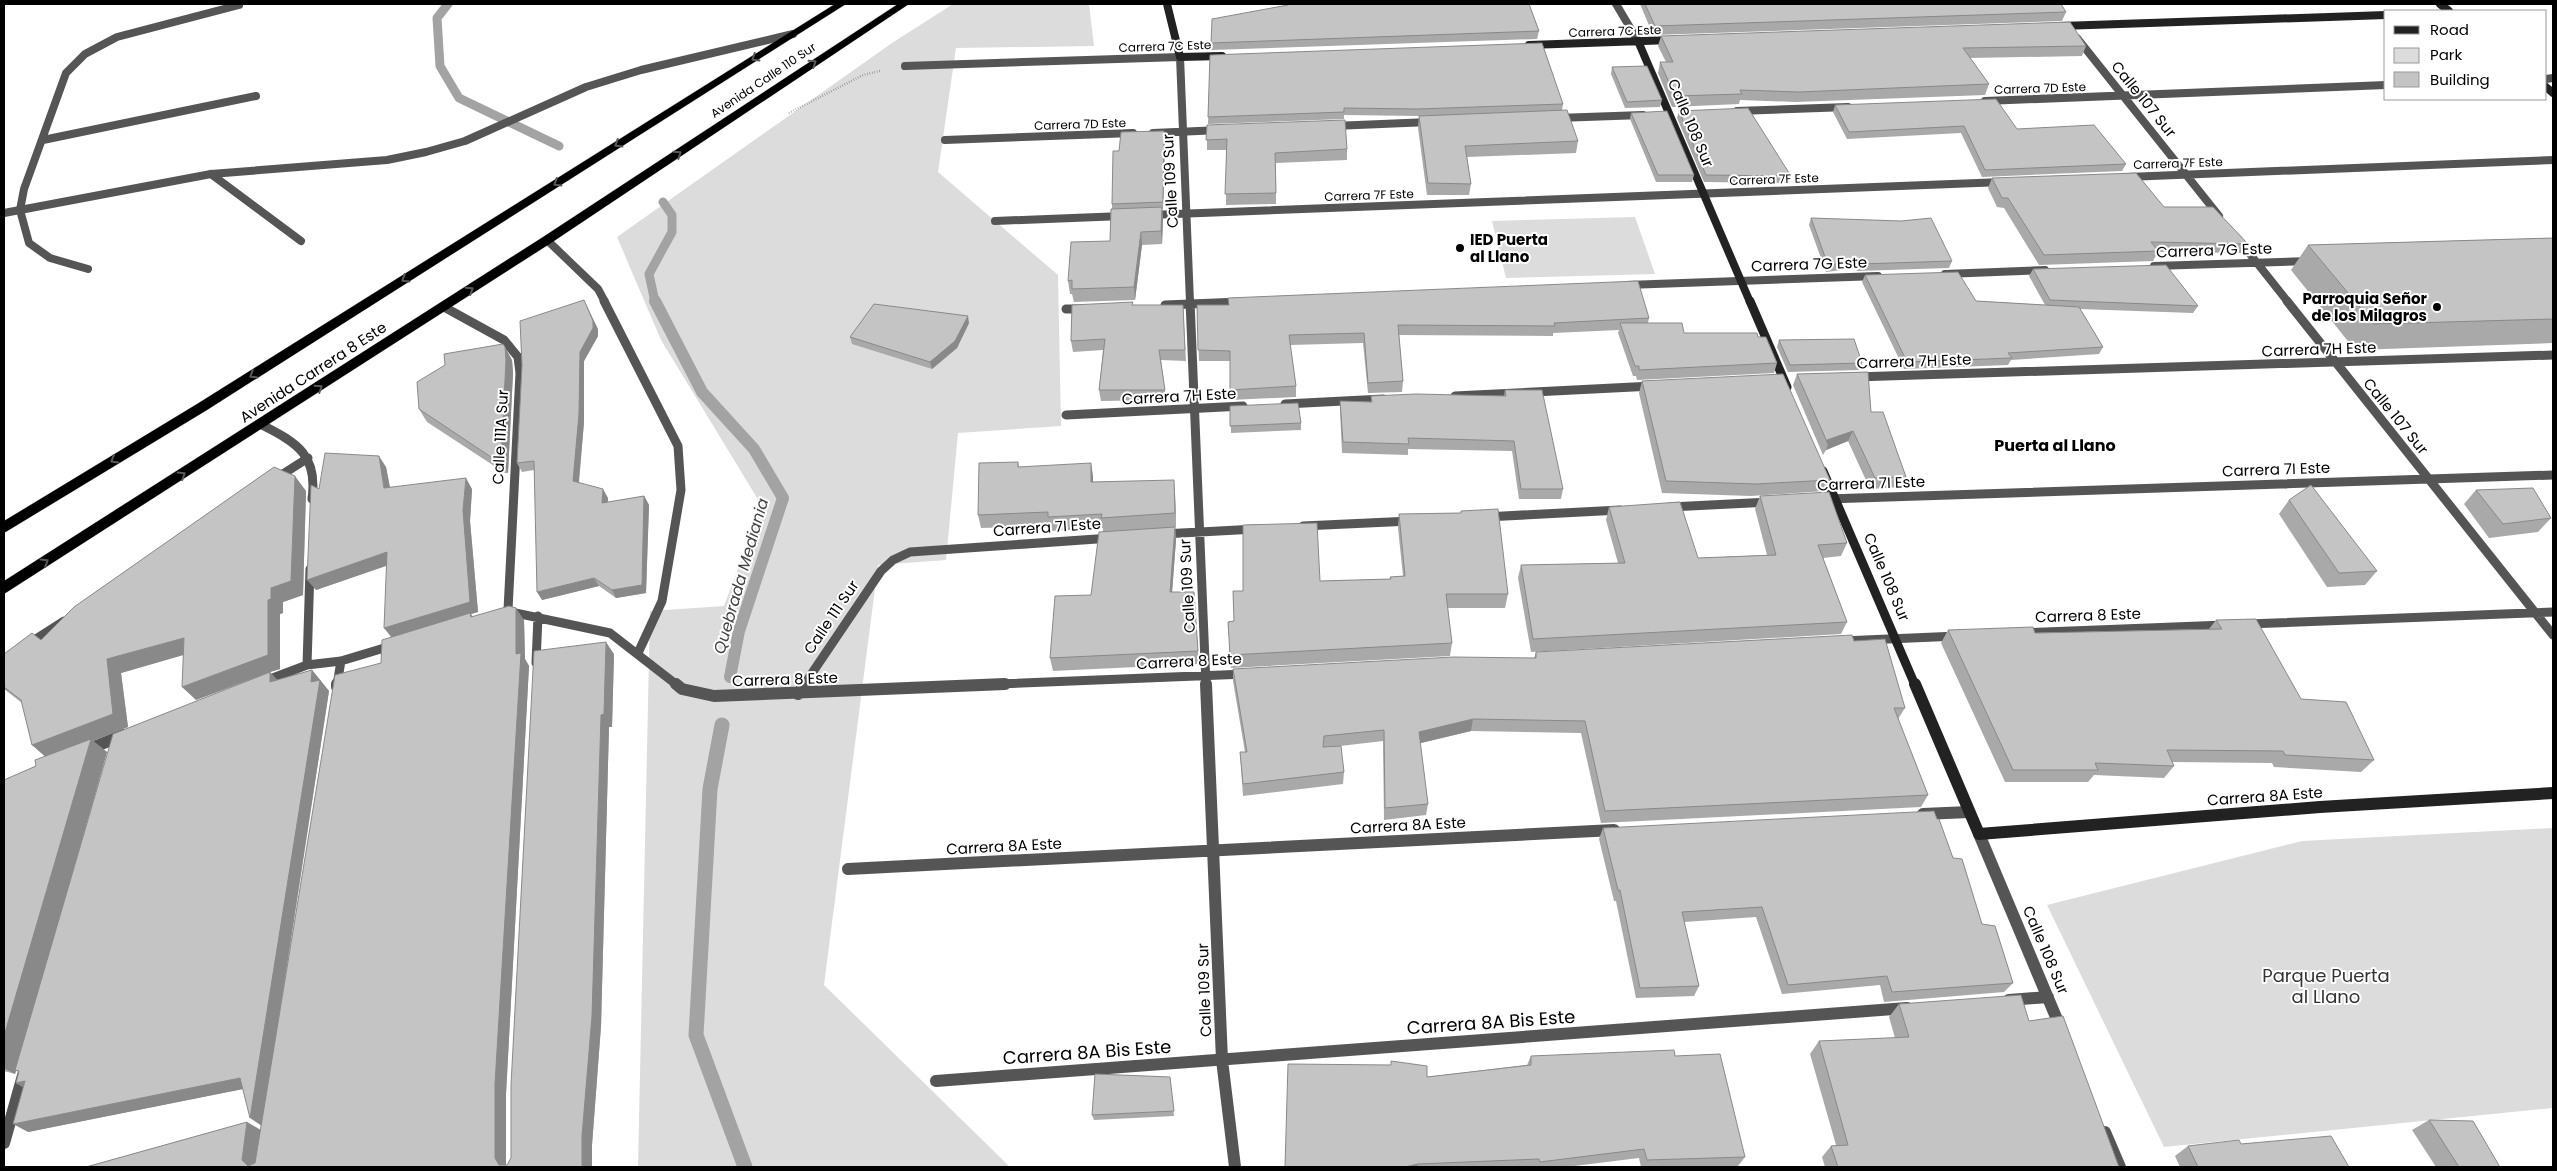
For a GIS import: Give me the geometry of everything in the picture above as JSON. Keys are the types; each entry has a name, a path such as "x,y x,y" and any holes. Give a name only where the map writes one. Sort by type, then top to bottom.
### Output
{"highway":[{"name":"Avenida Calle 110 Sur","path":"598,157 841,4"},
{"name":"Avenida Calle 110 Sur","path":"638,181 904,4"},
{"name":"Avenida Carrera 8 Este","path":"4,528 202,407 598,157"},
{"name":"Avenida Carrera 8 Este","path":"4,588 262,425 638,181"}],"street":[{"name":"Calle 109 Sur","path":"1168,4 1180,57 1222,1060 1235,1167"},
{"name":"Calle 108 Sur","path":"1616,4 1638,41 1791,398"},
{"path":"88,269 50,258 29,243 20,210 24,189 66,73 85,54 118,37 239,5"},
{"path":"2049,27 2384,15"},
{"name":"Calle 107 Sur","path":"2068,26 2553,635"},
{"path":"4,214 211,174 387,160 465,141 596,84 641,70 793,34"},
{"name":"Carrera 7C Este","path":"1519,45 1677,40"},
{"name":"Carrera 7C Este","path":"905,66 1230,55"},
{"name":"Carrera 7D Este","path":"1975,102 2384,85"},
{"path":"43,140 256,96"},
{"path":"1728,111 1857,106"},
{"path":"1550,118 1649,114"},
{"path":"1322,126 1441,122"},
{"name":"Carrera 7D Este","path":"945,140 1233,130"},
{"name":"Carrera 7F Este","path":"2117,177 2553,160"},
{"path":"211,174 301,241"},
{"name":"Carrera 7F Este","path":"1139,215 2009,181"},
{"path":"995,221 1129,216"},
{"path":"547,240 598,289 678,446 681,490 662,601 638,653"},
{"name":"Carrera 7G Este","path":"2147,266 2316,261"},
{"path":"1939,274 2058,270"},
{"name":"Carrera 7G Este","path":"1613,286 1890,276"},
{"path":"1154,306 1250,302"},
{"name":"Calle 111A Sur","path":"444,307 504,340 518,357 519,383 504,612 538,616"},
{"path":"1066,309 1092,309"},
{"name":"Carrera 7H Este","path":"1842,378 2553,355"},
{"path":"1444,396 1664,385"},
{"path":"1274,405 1394,399"},
{"name":"Carrera 7H Este","path":"1066,415 1255,406"},
{"path":"262,425 296,446 308,458 313,472 312,511"},
{"path":"267,485 308,458"},
{"name":"Calle 108 Sur","path":"1819,462 2067,1042"},
{"name":"Carrera 7I Este","path":"1815,500 2553,475"},
{"path":"1656,508 1786,501"},
{"path":"1478,517 1627,509"},
{"path":"1289,527 1418,520"},
{"path":"1152,535 1270,528"},
{"name":"Carrera 7I Este","path":"893,560 910,552 1123,537"},
{"path":"307,665 310,559"},
{"name":"Calle 111 Sur","path":"798,694 881,571 893,560"},
{"name":"Carrera 8 Este","path":"2013,633 2553,612"},
{"path":"535,676 538,616"},
{"name":"Carrera 8 Este","path":"538,616 610,633 682,689 714,696 798,694 1256,673"},
{"path":"20,650 70,617"},
{"path":"1835,641 1974,635"},
{"path":"254,685 307,665 341,661 406,641"},
{"path":"335,700 341,661"},
{"path":"75,755 137,730"},
{"path":"114,756 119,737"},
{"name":"Carrera 8A Este","path":"1979,834 2320,807 2553,793"},
{"path":"1912,815 1969,812"},
{"name":"Carrera 8A Este","path":"848,869 1629,829"},
{"path":"1998,1001 2048,997"},
{"name":"Carrera 8A Bis Este","path":"936,1081 1919,1007"},
{"path":"4,1143 28,1058"},
{"path":"2101,1122 2120,1167"}],"path":[{"path":"788,114 863,74 905,66"}],"green space":[{"path":"953,4 1089,4 1094,46 956,48 938,172 1058,275 1061,426 958,433 946,560 878,565 824,985 1010,1167 638,1167 650,611 724,606 762,506 661,340 617,237 892,43"},
{"path":"1635,217 1655,274 1506,278 1492,221"},
{"name":"Parque Puerta al Llano","path":"2553,828 2553,1108 2164,1147 2047,905 2302,841"}],"building":[{"path":"1288,4 1529,4 1539,31 1211,43 1212,19"},
{"path":"1645,4 2061,4 2066,12 1655,26"},
{"path":"2070,22 2086,46 1963,48 1989,84 1799,92 1740,90 1742,94 1675,96 1660,62 1673,62 1661,36"},
{"path":"1542,43 1563,104 1417,109 1344,108 1344,112 1208,117 1210,55"},
{"path":"1647,66 1662,100 1627,102 1612,67"},
{"path":"1996,99 2017,129 2094,125 2126,164 1985,170 1964,126 1849,132 1835,105"},
{"path":"1748,108 1791,176 1706,175 1679,111"},
{"path":"1567,110 1578,141 1465,146 1471,184 1428,183 1419,116"},
{"path":"1667,111 1694,175 1658,175 1631,113"},
{"path":"1345,120 1347,149 1275,153 1276,193 1225,194 1227,139 1206,140 1207,125"},
{"path":"1164,131 1163,202 1112,204 1113,151 1119,151 1121,132"},
{"path":"2136,173 2164,207 2213,207 2248,244 2151,242 2158,251 2044,255 2008,198 2002,198 1992,178"},
{"path":"1162,207 1161,231 1141,232 1134,287 1072,289 1072,280 1068,281 1071,242 1110,241 1111,209"},
{"path":"1811,218 1901,221 1931,218 1952,261 1860,264 1858,261 1828,265"},
{"name":"Parroquia Señor de los Milagros","path":"2553,238 2553,319 2374,324 2308,245"},
{"path":"2166,265 2198,306 2050,300 2033,269"},
{"path":"1958,272 1976,301 2079,307 2103,347 2008,353 2012,358 1907,362 1865,275"},
{"path":"1638,281 1649,318 1554,323 1555,326 1398,325 1403,381 1368,383 1364,333 1289,335 1296,386 1230,390 1230,351 1198,350 1197,305 1229,305 1228,298"},
{"path":"584,300 593,321 593,328 580,352 579,414 573,481 603,489 602,503 644,496 642,585 612,590 594,578 537,592 534,461 517,463 522,365 520,321"},
{"path":"1133,302 1132,305 1183,305 1185,350 1159,350 1165,390 1099,390 1105,339 1071,341 1072,305"},
{"path":"874,304 968,316 955,341 930,362 850,337"},
{"path":"1620,323 1682,323 1684,333 1757,333 1758,337 1766,337 1777,363 1639,370 1639,366 1635,366"},
{"path":"1854,339 1862,363 1790,365 1779,340"},
{"path":"503,344 506,360 501,460 497,461 419,409 417,382 445,365 444,354"},
{"path":"1868,372 1871,412 1883,412 1906,477 1875,478 1853,431 1827,440 1828,444 1797,374"},
{"path":"1783,374 1830,480 1756,484 1666,481 1642,381"},
{"path":"1505,390 1542,390 1563,489 1521,489 1514,441 1408,438 1409,444 1343,442 1340,401 1372,402 1371,396 1416,394 1506,396"},
{"path":"1298,403 1301,423 1230,426 1230,406"},
{"path":"325,453 379,456 384,488 466,478 463,510 470,602 384,628 387,552 307,580 311,485 319,489"},
{"path":"1018,462 1018,467 1091,463 1091,482 1174,480 1175,513 1101,518 1102,514 1048,517 1048,512 978,515 979,463"},
{"path":"274,467 295,476 291,581 271,588 271,599 268,600 268,655 182,687 184,638 107,659 113,714 32,745 21,700 4,687 4,654 32,633 41,640 74,607"},
{"path":"2311,485 2377,571 2339,573 2289,500"},
{"path":"2533,488 2551,518 2503,524 2476,490"},
{"path":"1829,492 1847,543 1818,545 1847,622 1533,639 1521,565 1625,563 1609,507 1680,502 1698,558 1776,555 1760,496"},
{"path":"1498,509 1508,594 1446,594 1452,643 1230,655 1228,622 1234,621 1233,591 1243,591 1243,525 1317,523 1320,581 1391,579 1390,577 1405,576 1399,514 1461,513 1461,511"},
{"path":"1175,527 1170,592 1194,592 1198,651 1050,658 1055,596 1091,595 1099,532"},
{"path":"509,606 516,608 516,654 521,653 495,1084 495,1158 499,1165 507,1165 511,1158 511,1085 534,651 606,642 604,714 601,715 592,1016 582,1136 582,1167 86,1167 247,1122 242,1160 248,1166 255,1163 335,675 381,663 382,640 470,613 471,617"},
{"path":"2256,619 2301,699 2346,702 2374,760 2285,755 2283,751 2167,750 2174,766 2095,763 2098,770 2013,770 1948,630 2033,627 2035,633 2222,629 2216,620"},
{"path":"1852,635 1854,641 1885,639 1905,708 1894,708 1928,795 1605,811 1585,721 1473,719 1419,732 1428,804 1385,808 1384,730 1324,736 1323,747 1341,746 1344,772 1243,784 1240,752 1247,752 1233,669 1453,657 1536,658 1536,652"},
{"path":"312,670 311,682 320,680 250,1118 240,1078 13,1124 25,1081 16,1083 19,1071 15,1070 113,734 270,672 270,682"},
{"path":"91,739 4,1036 4,780 36,766 35,760"},
{"path":"1934,811 1937,819 1939,819 1953,858 1962,859 1982,924 1995,926 2013,983 1892,992 1887,976 1788,985 1762,907 1682,912 1699,986 1640,988 1620,890 1618,890 1603,828"},
{"path":"2021,995 2029,1021 2063,1016 2119,1167 1838,1167 1831,1146 1848,1145 1819,1041 1909,1037 1899,1004"},
{"path":"1674,1050 1675,1056 1720,1054 1745,1157 1647,1160 1644,1149 1540,1162 1539,1159 1418,1164 1405,1167 1285,1167 1288,1064 1391,1065 1391,1061 1427,1066 1427,1077 1531,1065 1531,1056"},
{"path":"1095,1074 1170,1077 1174,1111 1092,1115"},
{"path":"2429,1120 2473,1121 2500,1167 2459,1167"},
{"path":"2331,1136 2349,1167 2198,1167 2188,1146 2239,1140 2241,1144"}],"waterway":[{"name":"Quebrada Mediania","path":"448,4 437,18 440,66 459,98 559,146"},
{"name":"Quebrada Mediania","path":"655,302 649,274 672,232 672,215 663,202"},
{"name":"Quebrada Mediania","path":"655,301 702,392 754,449 783,498 739,631 730,677"},
{"name":"Quebrada Mediania","path":"722,725 710,789 696,1035 745,1167"}],"place":[{"name":"IED Puerta al Llano","path":"1460,248"},
{"name":"Parroquia Señor de los Milagros","path":"2437,307"}],"district":[{"name":"Puerta al Llano","path":"2055,445"}]}
